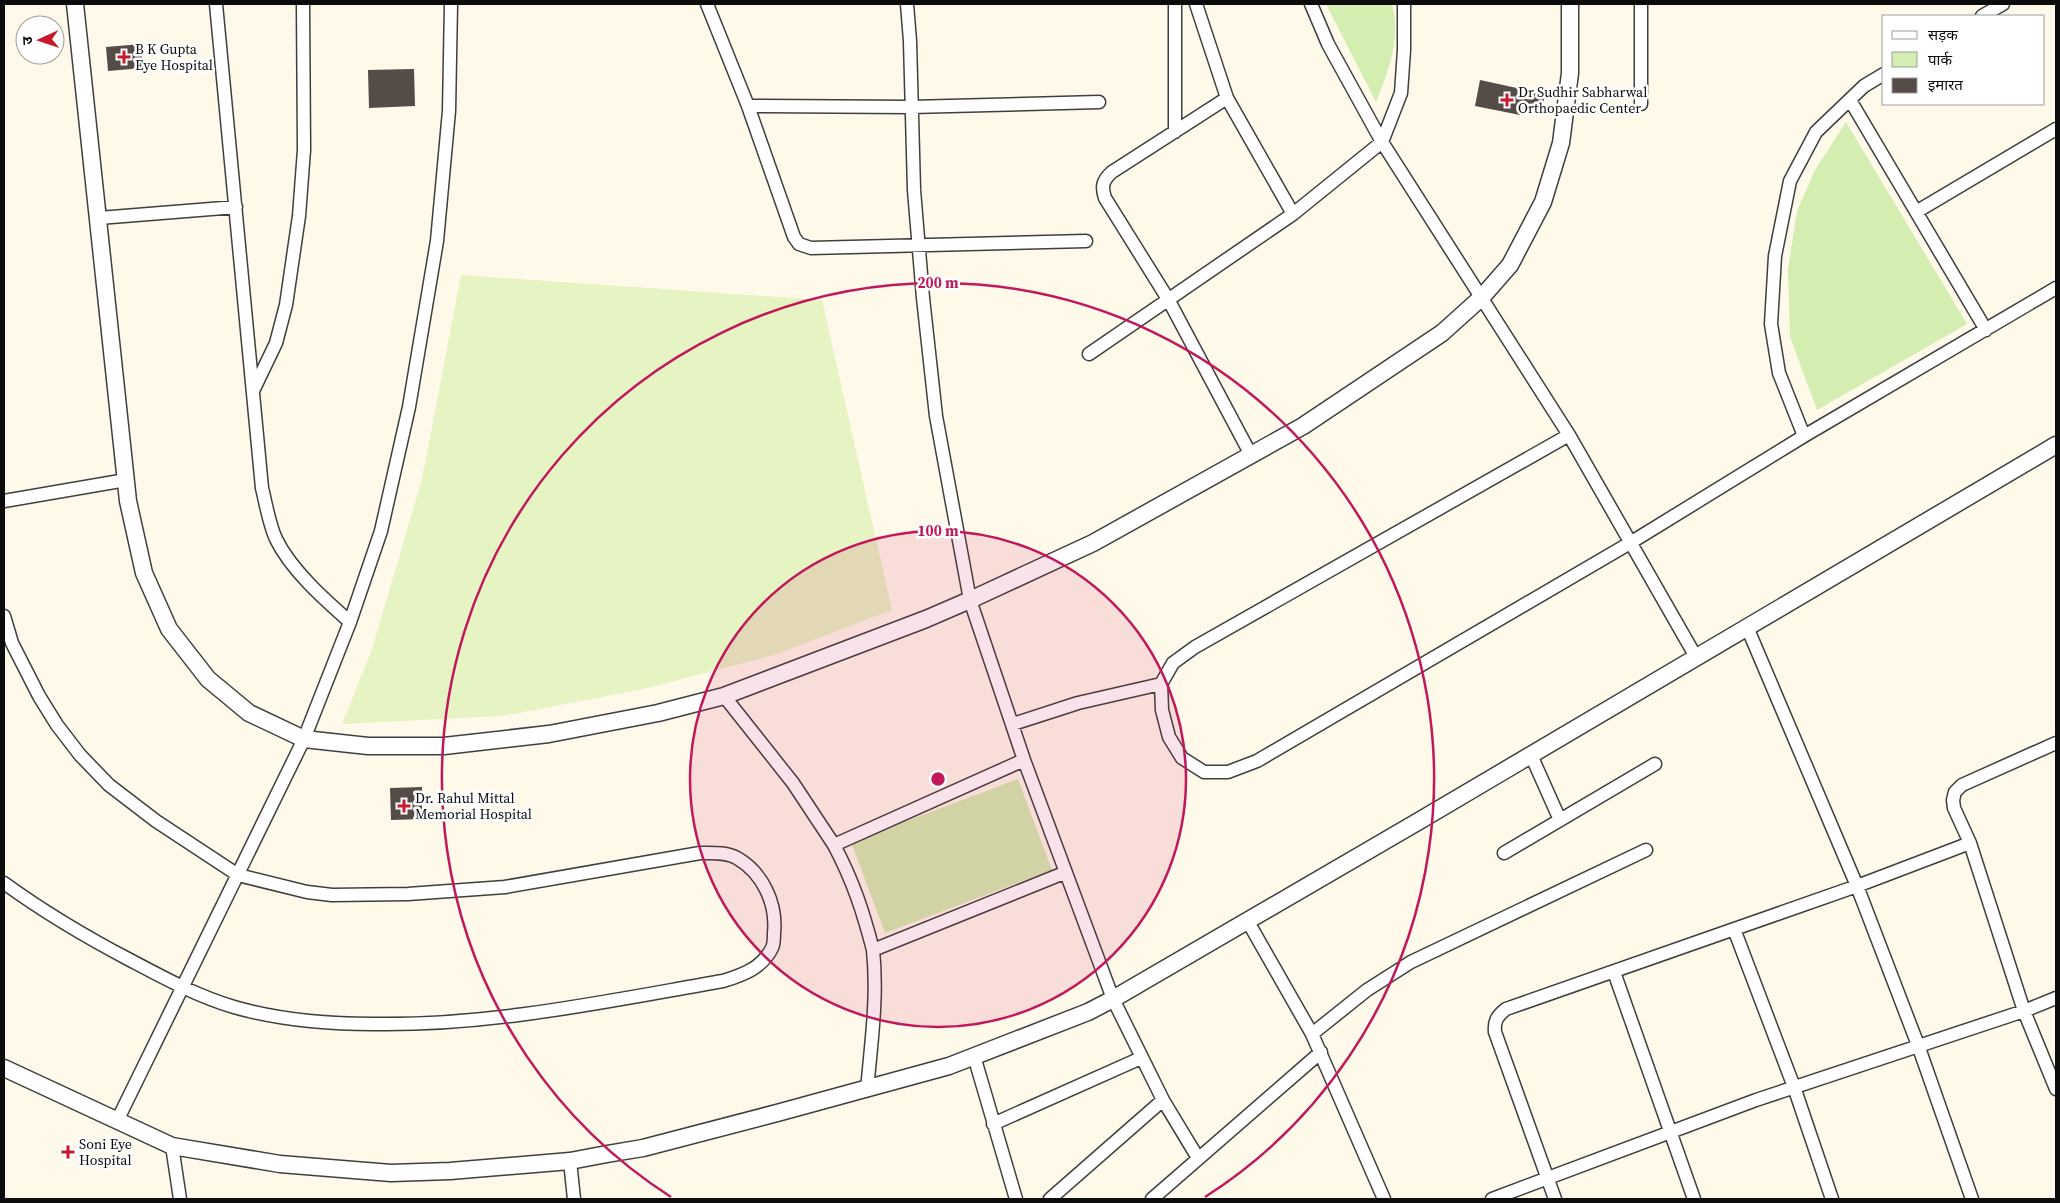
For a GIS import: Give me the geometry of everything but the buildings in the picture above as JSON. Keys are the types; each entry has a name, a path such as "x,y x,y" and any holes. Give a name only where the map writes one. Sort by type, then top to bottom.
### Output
{"street":[{"path":"74,4 99,218 128,500 144,574 169,629 208,679 249,713 304,739 368,746 444,746 549,734 658,713 724,696 970,600 1093,543 1303,426 1442,333 1482,298 1510,265 1543,202 1561,143 1570,73 1570,4"},
{"path":"216,4 262,488 276,539 322,598 350,622"},
{"path":"253,392 276,343 286,305 299,216 304,150 303,4"},
{"path":"117,1121 304,739 350,622 381,531 409,406 437,241 449,111 451,4"},
{"path":"707,4 748,106 794,237 800,244 811,248 1086,241"},
{"path":"907,4 914,190 923,298 936,416 970,600 1064,872 1113,1000 1163,1100 1198,1158"},
{"path":"1175,4 1175,132"},
{"path":"1196,4 1227,98 1293,214"},
{"path":"1310,4 1328,44 1382,142 1569,435 1696,657"},
{"path":"1089,354 1293,214 1382,142 1401,93 1404,50 1404,4"},
{"path":"1641,4 1641,104"},
{"path":"1984,15 2003,4"},
{"path":"1804,436 1779,373 1771,324 1775,256 1790,181 1816,132 1864,86 1882,75"},
{"path":"1227,98 1112,172 1104,179 1102,189 1105,198 1168,299 1251,454"},
{"path":"1850,100 1986,330"},
{"path":"748,106 911,107 1099,102"},
{"path":"1916,212 2056,129"},
{"path":"99,218 236,207"},
{"path":"1569,435 1195,648 1173,663 1162,684 1162,710 1169,737 1182,758 1204,772 1228,772 1257,761 1630,543 1804,436 2056,288"},
{"path":"4,1068 172,1146 280,1164 391,1173 450,1171 570,1160 643,1148 867,1090 949,1066 1088,1012 1113,1000 2056,445"},
{"path":"4,501 126,480"},
{"path":"4,616 8,644 57,725 80,755 109,785 156,821 238,875 307,892 332,895 408,894 505,887 715,852 736,857 752,869 768,893 774,913 772,947 761,962 748,973 723,981 538,1012 448,1023 349,1024 275,1017 234,1007 183,989 77,932 4,883"},
{"path":"1747,627 1857,886 1918,1045 1972,1199"},
{"path":"1013,724 1078,703 1162,684"},
{"path":"724,696 776,760 834,844 852,880 873,950 875,986 867,1090"},
{"path":"2056,742 1962,785 1955,792 1953,800 1954,808 1970,843 2024,1011 2056,1089"},
{"path":"1530,755 1560,820"},
{"path":"834,844 1024,760"},
{"path":"1504,853 1655,764"},
{"path":"1555,1199 1495,1032 1494,1025 1497,1016 1506,1009 1857,886 1970,843"},
{"path":"1312,1034 1367,990 1411,962 1646,850"},
{"path":"873,950 1064,872"},
{"path":"1247,920 1321,1052 1384,1199"},
{"path":"1734,929 1794,1088 1832,1199"},
{"path":"1614,972 1694,1199"},
{"path":"1492,1199 1756,1100 2024,1011 2056,998"},
{"path":"1152,1199 1321,1052"},
{"path":"974,1056 1016,1199"},
{"path":"993,1124 1141,1058"},
{"path":"1050,1199 1163,1100"},
{"path":"172,1146 180,1199"},
{"path":"570,1160 574,1199"}],"green space":[{"path":"1326,4 1392,4 1395,30 1394,42 1389,66 1376,102"},
{"path":"1846,122 1967,324 1817,410 1790,337 1788,269 1797,211 1815,170"},
{"path":"461,275 822,300 892,610 777,654 644,689 503,716 342,724 372,649 422,479"},
{"path":"1018,779 1052,870 885,933 851,842"}],"place":[{"name":"B K Gupta Eye Hospital","path":"124,57"},
{"name":"Dr Sudhir Sabharwal Orthopaedic Center","path":"1507,100"},
{"name":"Dr. Rahul Mittal Memorial Hospital","path":"404,806"},
{"name":"Soni Eye Hospital","path":"68,1152"}]}
